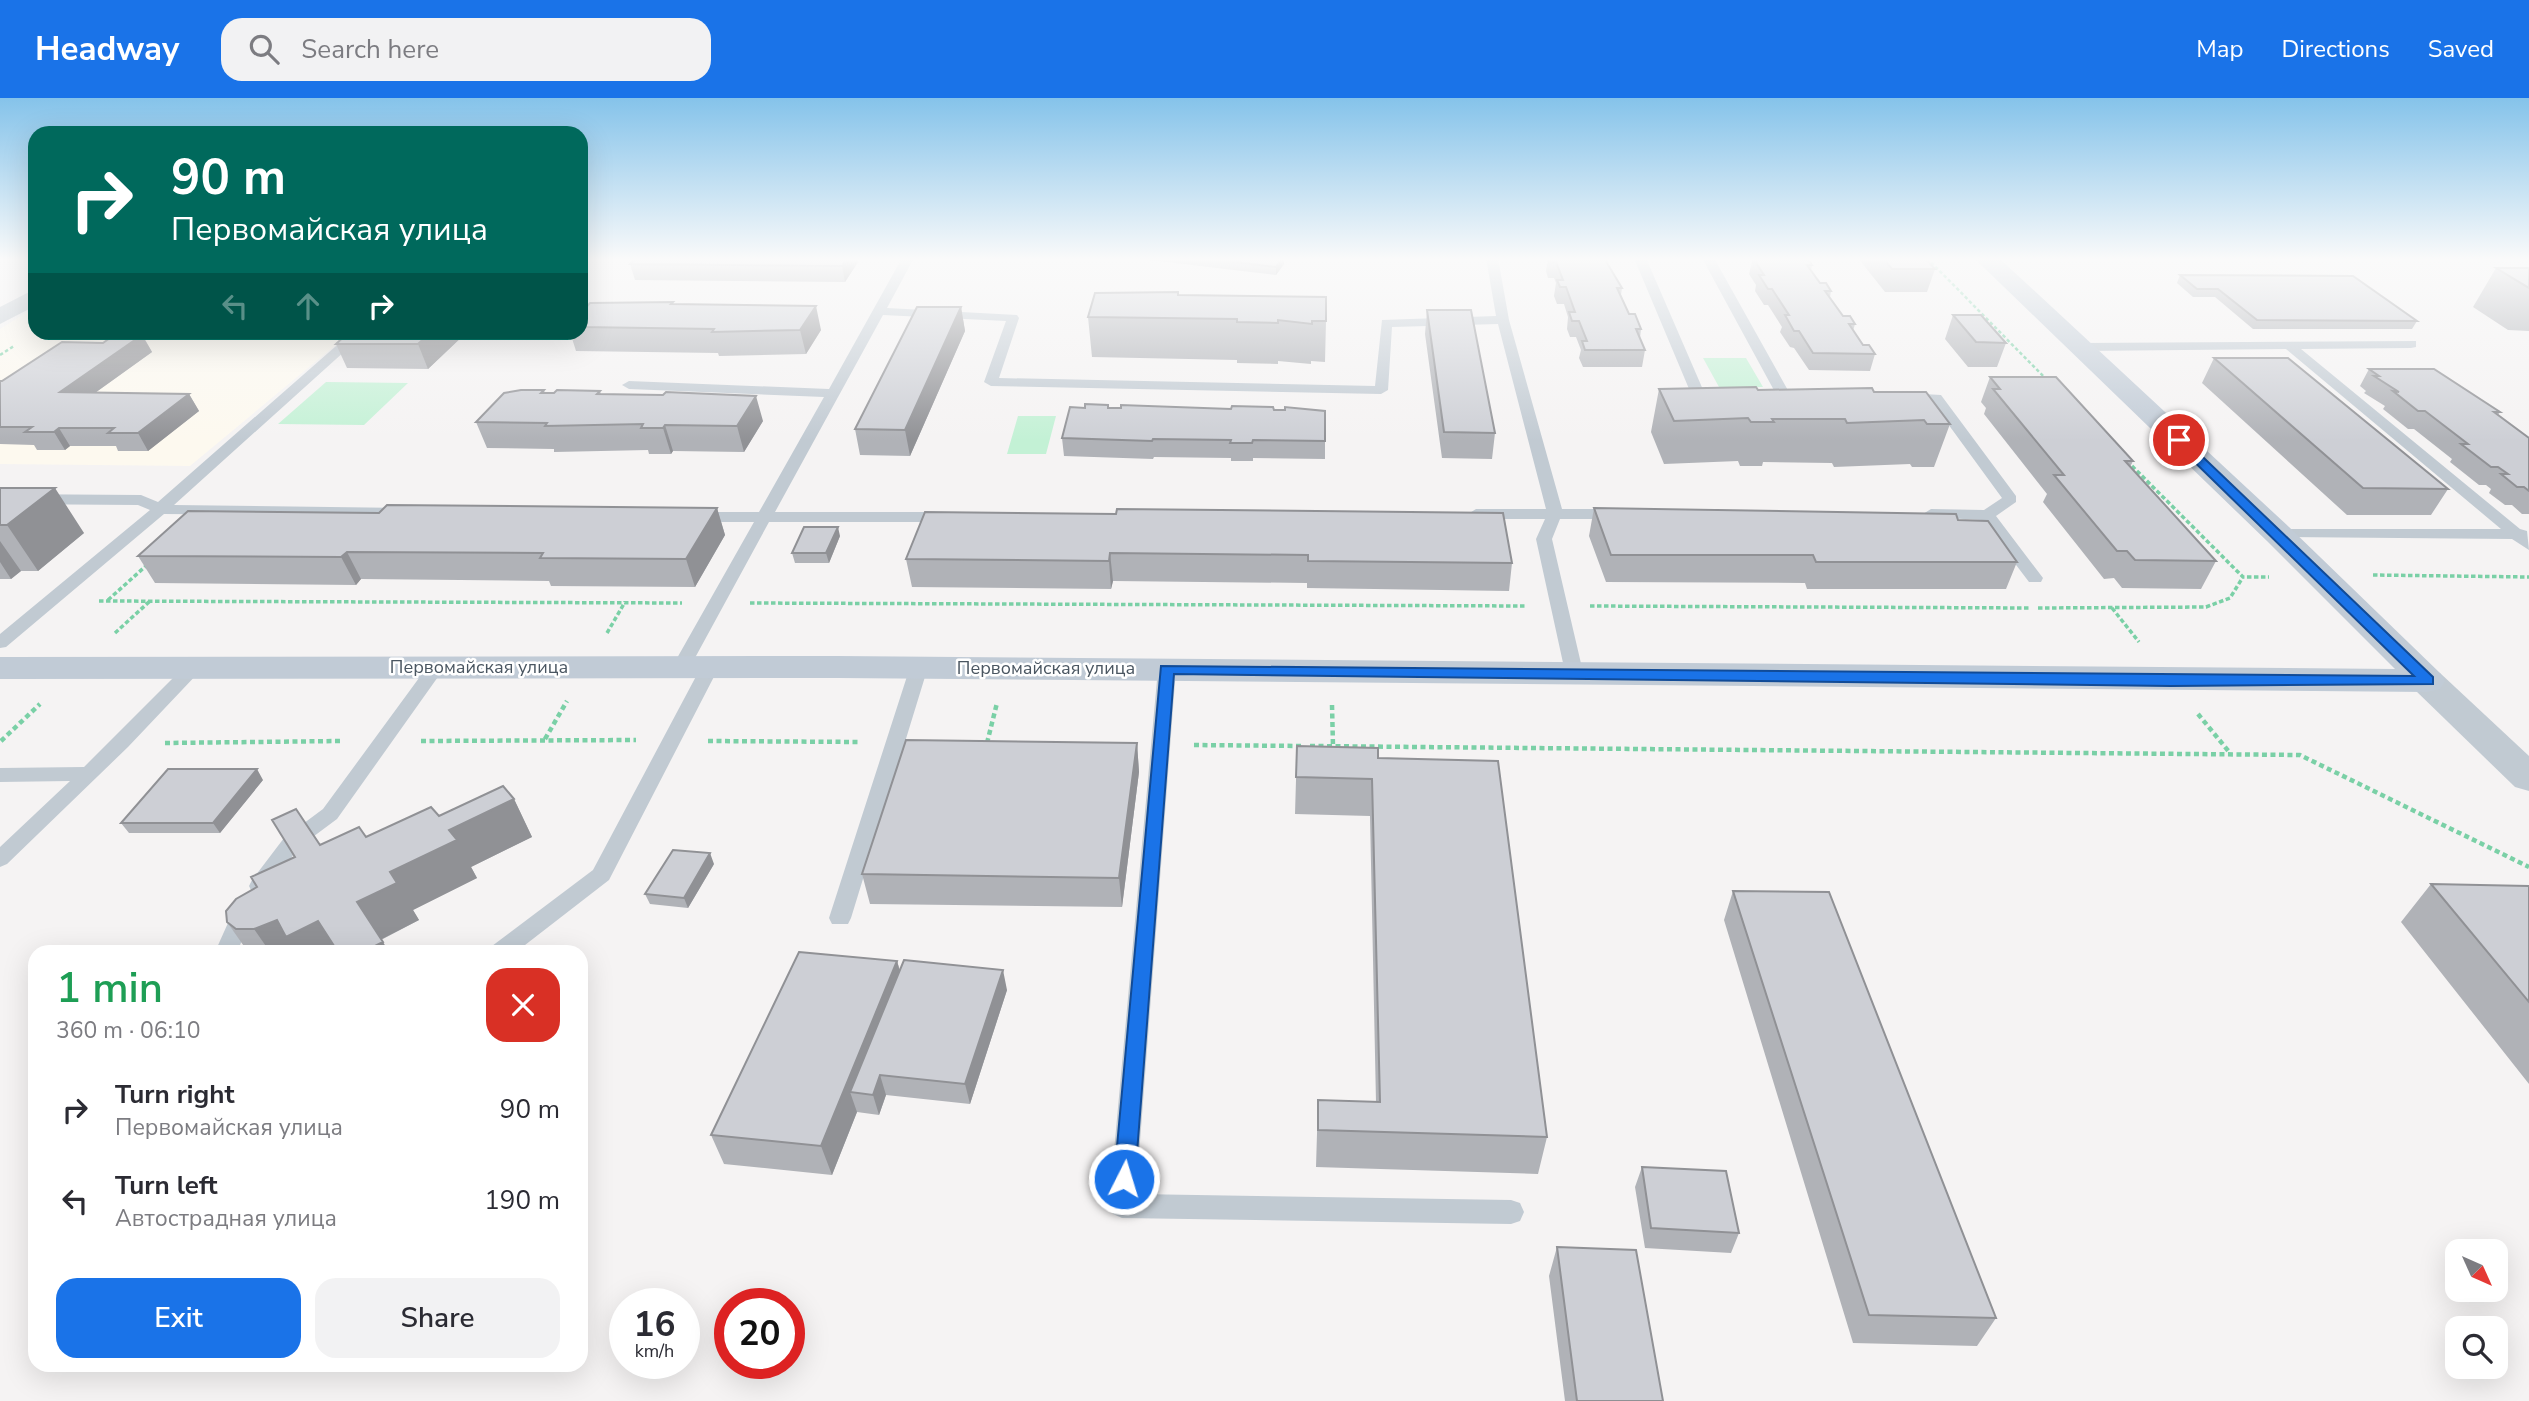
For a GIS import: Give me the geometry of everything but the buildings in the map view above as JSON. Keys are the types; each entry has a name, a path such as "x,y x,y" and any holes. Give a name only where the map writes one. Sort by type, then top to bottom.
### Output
{"main road":[{"path":"2051,319 2278,534 2427,681"},
{"name":"Первомайская улица","path":"0,668 919,667 1574,671 2171,681 2427,681"}],"street":[{"path":"2427,681 2529,778"}],"lane":[{"path":"509,945 601,875 671,741 717,603 874,319"},
{"path":"1013,319 991,382 1381,390 1386,323 1503,320 1555,513 1544,539 1574,671"},
{"path":"1666,319 1699,396 1735,395"},
{"path":"1742,319 1784,395"},
{"path":"0,643 160,509 351,340"},
{"path":"2081,347 2411,344"},
{"path":"2290,346 2525,538"},
{"path":"629,385 833,393"},
{"path":"1895,397 1937,398 2011,499 1987,515 1917,514"},
{"path":"0,499 141,500 160,509 417,513"},
{"path":"1458,514 1639,514"},
{"path":"1987,515 2035,578"},
{"path":"682,516 960,516"},
{"path":"2278,534 2525,538"},
{"path":"0,859 121,743 194,667"},
{"path":"229,945 250,899 291,844 330,814 436,667"},
{"path":"840,918 919,667"},
{"path":"1167,669 1122,1206 1511,1212"},
{"path":"0,775 86,774"}],"path":[{"path":"1987,319 2053,386"},
{"path":"2120,453 2243,577 2320,575"},
{"path":"107,601 158,555"},
{"path":"2369,575 2529,577"},
{"path":"51,600 2179,608 2206,607 2227,601 2240,591 2243,577"},
{"path":"0,741 14,741"},
{"path":"121,743 895,743"},
{"path":"974,743 1001,743"},
{"path":"1161,745 2300,755 2529,867"}],"shaded area":[{"path":"16,319 28,319 28,340 342,340 190,466 0,464 0,329"}],"green space":[{"path":"1703,358 1746,358 1763,387 1719,387"},
{"path":"326,382 408,383 364,425 278,424"},
{"path":"1018,416 1056,416 1046,454 1007,454"}],"route":[{"path":"1124,1179 1167,669 1574,671 2171,681 2427,681 2179,440"}]}
